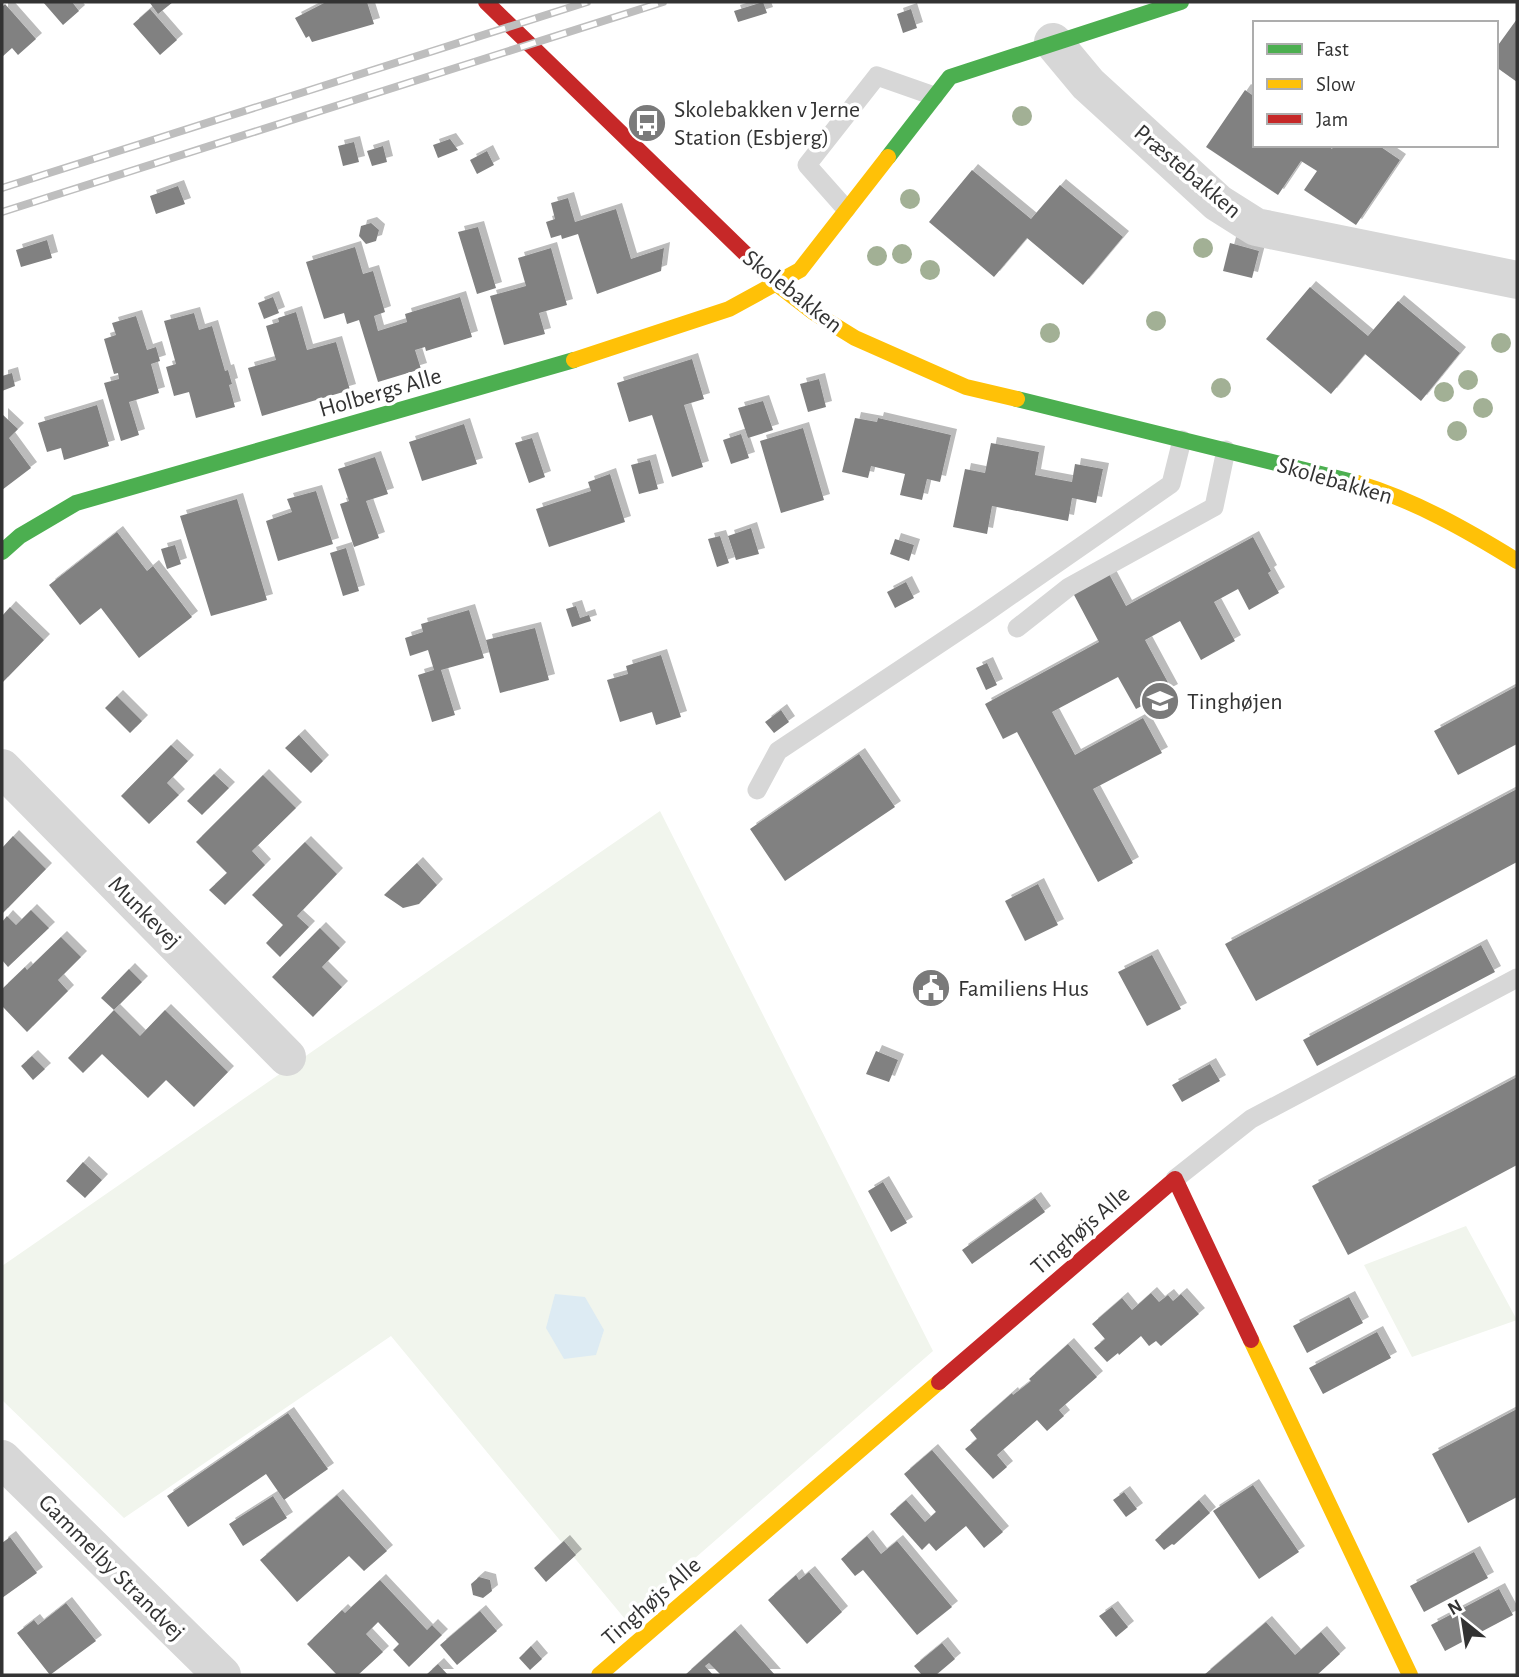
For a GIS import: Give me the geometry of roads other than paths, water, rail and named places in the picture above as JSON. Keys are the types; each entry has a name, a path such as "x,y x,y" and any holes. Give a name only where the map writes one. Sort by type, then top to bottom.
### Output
{"street":[{"name":"Skolebakken","path":"486,2 774,282 813,312 855,338 966,387 1323,473 1387,492 1481,539 1517,561"},
{"path":"774,282 800,270 950,77 1181,2"},
{"name":"Præstebakken","path":"1053,42 1088,85 1218,203 1256,227 1517,280"},
{"name":"Holbergs Alle","path":"2,552 20,536 76,503 582,358 729,309 774,282"},
{"name":"Munkevej","path":"2,768 288,1057"},
{"path":"1175,1178 1410,1675"},
{"name":"Tinghøjs Alle","path":"599,1675 1175,1178"},
{"name":"Gammelby Strandvej","path":"2,1459 222,1675"}],"lane":[{"path":"846,209 807,165 877,76 934,96"},
{"path":"757,790 778,751 981,616 1171,484 1182,440"},
{"path":"1017,628 1069,587 1213,507 1226,450"},
{"path":"1175,1178 1251,1119 1517,978"}],"railway":[{"path":"2,188 587,2"},
{"path":"2,212 663,2"}],"place":[{"name":"Skolebakken v Jerne Station (Esbjerg)","path":"647,123"},
{"name":"Tinghøjen","path":"1160,701"},
{"name":"Familiens Hus","path":"931,988"}]}
